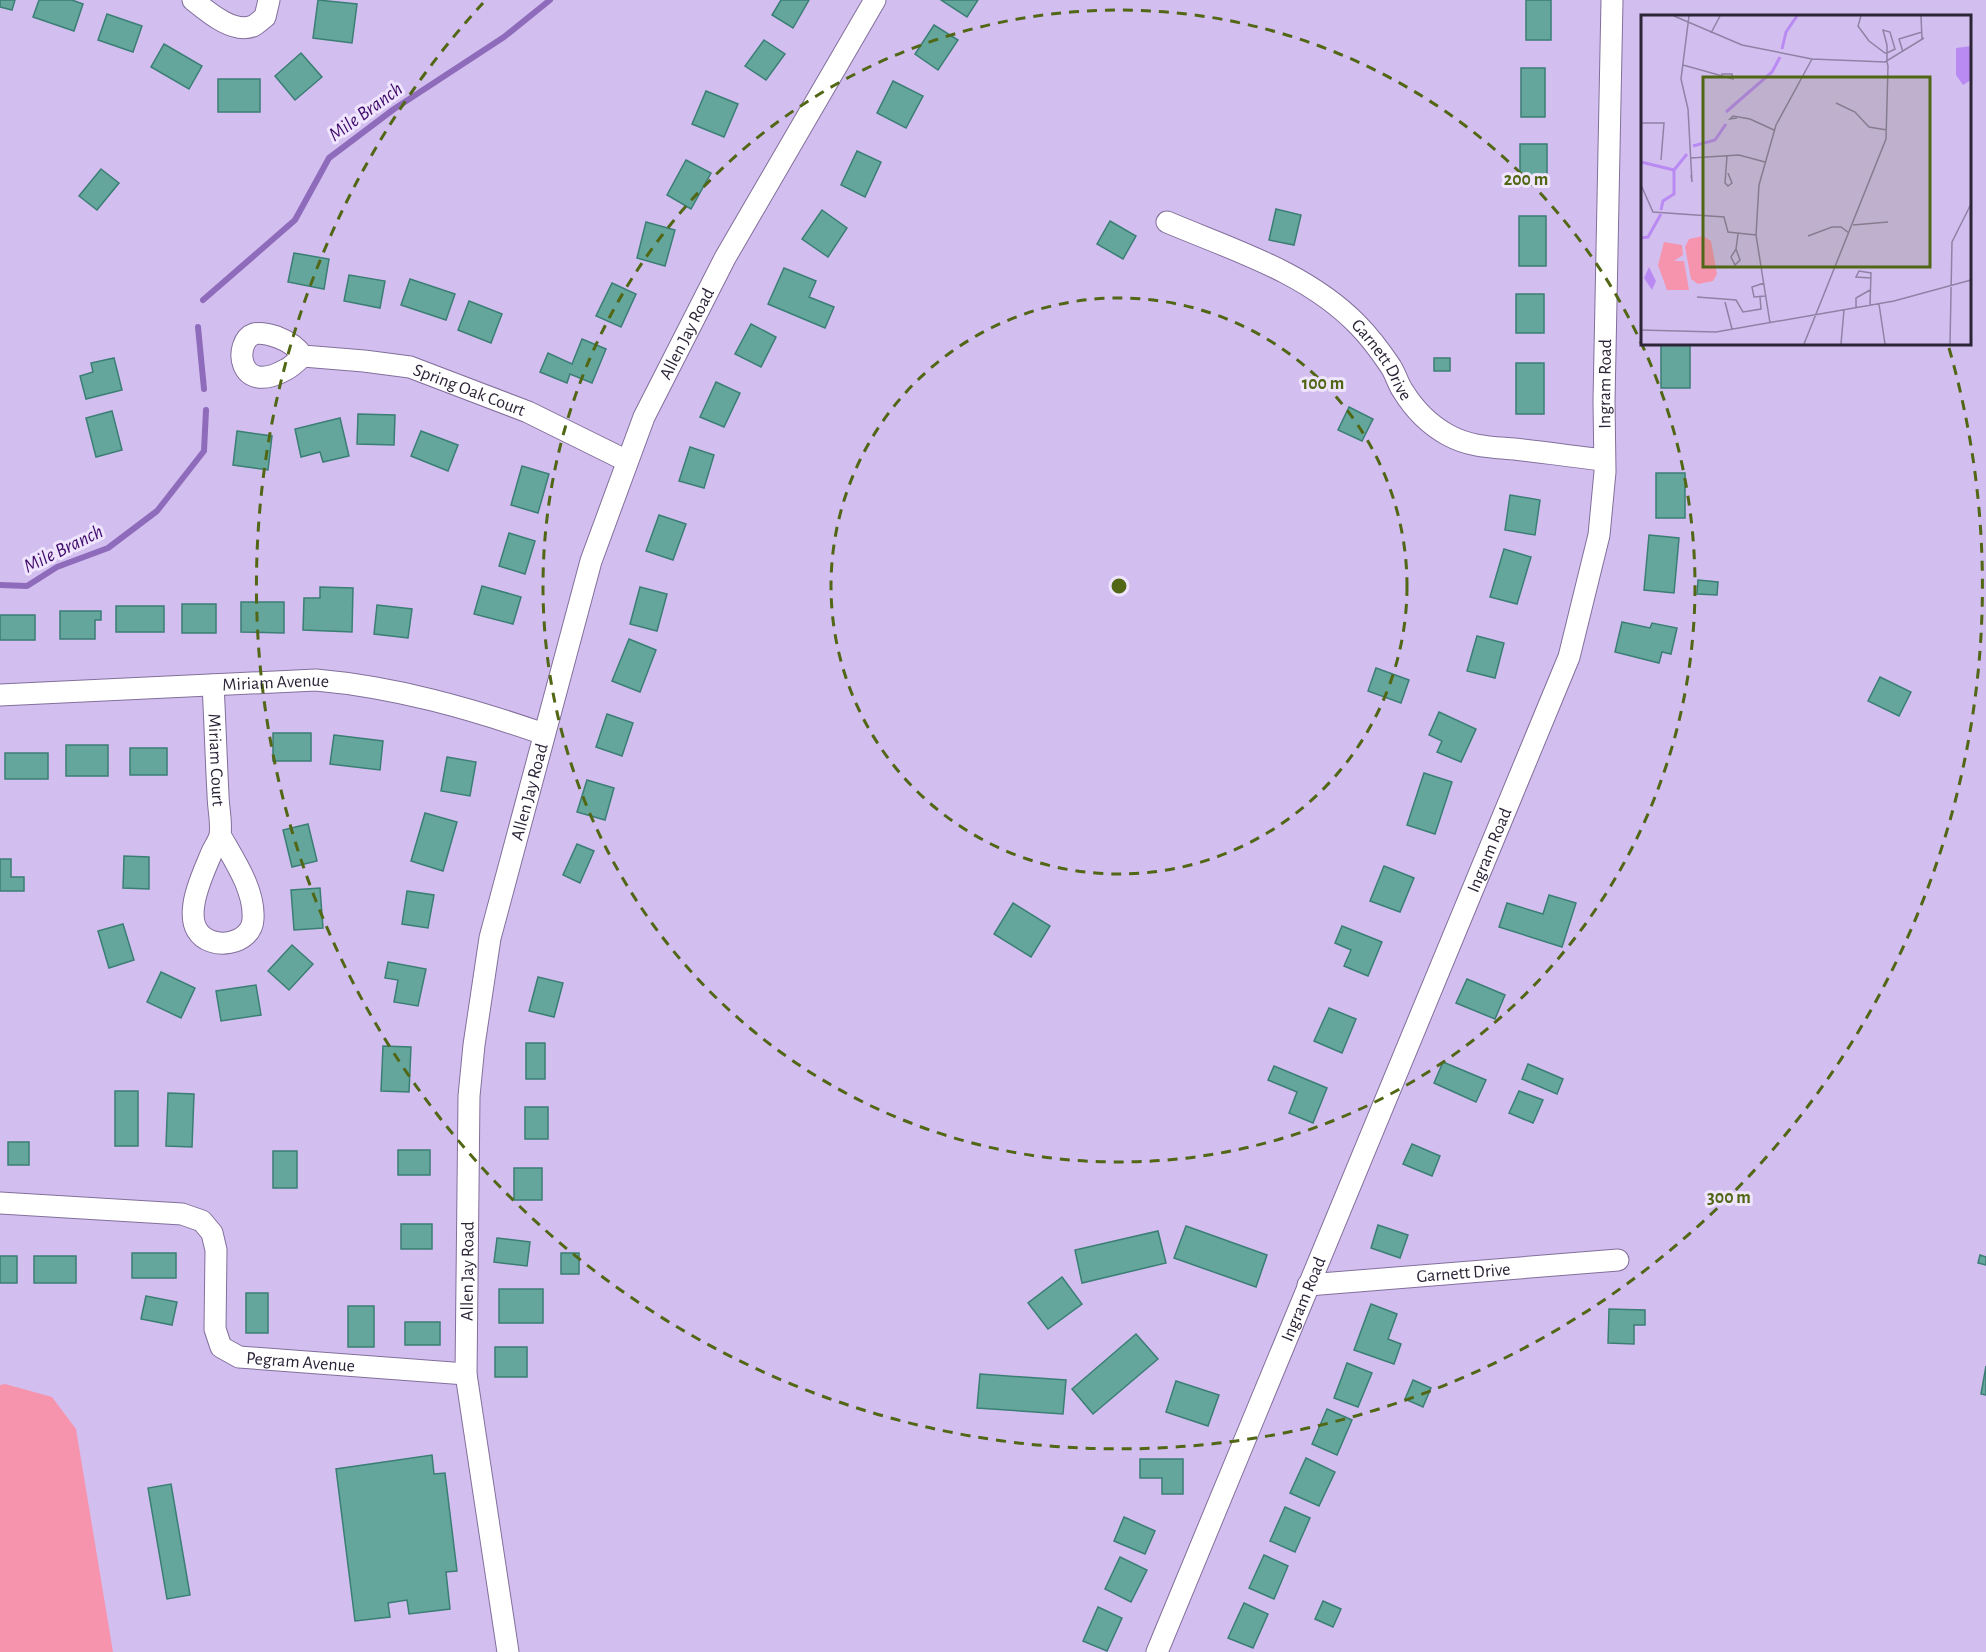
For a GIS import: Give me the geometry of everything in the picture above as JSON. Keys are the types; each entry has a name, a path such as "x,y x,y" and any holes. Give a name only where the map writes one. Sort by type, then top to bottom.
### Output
{"street":[{"path":"193,0 224,22 240,27 253,26 265,16 268,0"},
{"name":"Allen Jay Road","path":"508,1652 466,1374 469,1096 490,938 591,561 644,417 725,258 875,0"},
{"name":"Ingram Road","path":"1157,1652 1569,657 1599,535 1604,460 1612,0"},
{"name":"Garnett Drive","path":"1167,222 1285,272 1330,299 1368,336 1415,408 1448,435 1487,448 1604,460"},
{"name":"Spring Oak Court","path":"303,356 364,361 410,368 528,412 627,461"},
{"name":"Miriam Avenue","path":"0,695 316,680 359,684 423,697 485,714 544,734"},
{"name":"Miriam Court","path":"213,685 220,835 247,889 252,904 253,921 248,934 236,941 221,944 207,939 198,931 194,920 194,904 200,880 220,835"},
{"name":"Pegram Avenue","path":"0,1203 182,1214 202,1221 212,1233 216,1250 215,1329 221,1347 239,1357 466,1374"},
{"name":"Garnett Drive","path":"1308,1285 1618,1260"}],"shaded area":[{"path":"5,1384 52,1397 76,1429 113,1652 0,1652 0,1385"}],"building":[{"path":"0,0 15,0 12,10 0,7"},
{"path":"39,0 72,0 83,4 74,31 33,17"},
{"path":"318,0 357,4 352,43 313,38"},
{"path":"781,0 809,0 793,28 772,15"},
{"path":"941,0 978,0 967,17"},
{"path":"1526,0 1551,0 1551,40 1526,40"},
{"path":"107,14 142,26 133,52 98,40"},
{"path":"934,25 958,40 938,70 915,54"},
{"path":"764,40 785,54 766,80 745,66"},
{"path":"164,44 202,66 189,89 151,67"},
{"path":"301,53 322,77 295,100 275,76"},
{"path":"1521,68 1545,68 1545,117 1521,117"},
{"path":"218,79 260,79 260,112 218,112"},
{"path":"893,81 923,96 906,128 877,113"},
{"path":"706,91 738,104 724,137 692,124"},
{"path":"1520,144 1547,144 1547,180 1520,180"},
{"path":"857,151 881,162 865,197 841,185"},
{"path":"686,160 711,173 691,209 667,195"},
{"path":"101,169 119,183 97,210 79,196"},
{"path":"1276,209 1301,215 1294,245 1269,240"},
{"path":"822,210 847,228 828,257 802,239"},
{"path":"1519,216 1546,216 1546,266 1519,266"},
{"path":"1110,221 1136,236 1123,259 1097,244"},
{"path":"646,222 675,230 665,266 637,258"},
{"path":"294,253 329,259 324,289 288,282"},
{"path":"784,268 816,281 809,297 834,307 825,328 768,304"},
{"path":"349,275 385,281 380,308 344,301"},
{"path":"410,279 455,294 446,320 401,305"},
{"path":"612,283 636,294 621,327 596,316"},
{"path":"1516,294 1544,294 1544,333 1516,333"},
{"path":"469,301 502,314 491,343 458,330"},
{"path":"751,324 776,337 761,367 735,354"},
{"path":"582,339 606,349 592,383 570,374 567,383 540,372 548,353 572,364"},
{"path":"1661,345 1690,345 1690,388 1661,388"},
{"path":"114,358 122,390 86,399 80,376 93,372 91,363"},
{"path":"1434,358 1450,358 1450,371 1434,371"},
{"path":"1516,363 1544,363 1544,414 1516,414"},
{"path":"716,382 740,393 724,427 700,417"},
{"path":"1349,407 1373,419 1362,441 1338,430"},
{"path":"112,411 122,450 96,457 86,418"},
{"path":"358,414 395,415 394,445 357,444"},
{"path":"340,418 349,456 323,462 320,452 301,457 295,429"},
{"path":"237,431 272,436 268,470 233,465"},
{"path":"421,431 458,445 448,471 411,456"},
{"path":"690,447 714,455 704,488 679,481"},
{"path":"522,466 549,474 538,513 511,505"},
{"path":"1656,473 1685,473 1685,518 1656,518"},
{"path":"1510,495 1540,500 1535,535 1505,530"},
{"path":"659,515 686,524 673,560 646,551"},
{"path":"509,533 535,541 525,574 499,566"},
{"path":"1649,535 1679,538 1674,593 1644,590"},
{"path":"1504,549 1531,557 1517,604 1490,597"},
{"path":"1698,580 1718,582 1717,595 1697,594"},
{"path":"482,586 521,597 513,624 474,614"},
{"path":"320,587 353,588 352,632 303,630 304,598 320,598"},
{"path":"640,587 667,594 657,631 630,624"},
{"path":"241,602 284,602 284,633 241,632"},
{"path":"182,604 216,604 216,633 182,633"},
{"path":"377,605 412,609 408,638 374,634"},
{"path":"116,606 164,606 164,632 116,632"},
{"path":"60,611 101,611 101,620 95,620 95,639 60,639"},
{"path":"0,615 35,615 35,640 0,640"},
{"path":"1622,622 1650,628 1652,623 1677,628 1671,654 1662,652 1659,663 1615,652"},
{"path":"1477,636 1504,643 1495,678 1467,671"},
{"path":"629,639 656,650 640,692 612,681"},
{"path":"1376,668 1409,680 1401,703 1368,691"},
{"path":"1880,677 1911,692 1899,716 1868,701"},
{"path":"1439,712 1476,729 1461,762 1437,752 1442,741 1429,735"},
{"path":"607,714 633,723 622,756 596,747"},
{"path":"273,733 311,733 311,761 273,761"},
{"path":"334,735 383,741 380,770 330,764"},
{"path":"66,745 108,745 108,776 66,776"},
{"path":"130,748 167,748 167,775 130,775"},
{"path":"5,753 48,753 48,779 5,779"},
{"path":"447,757 476,762 470,796 441,791"},
{"path":"1424,773 1452,782 1435,834 1407,825"},
{"path":"587,780 614,788 605,820 577,812"},
{"path":"425,813 457,822 443,871 411,861"},
{"path":"308,824 317,861 292,867 283,830"},
{"path":"577,844 594,851 580,883 563,875"},
{"path":"124,856 149,857 149,889 123,888"},
{"path":"0,859 11,859 11,877 24,877 24,891 0,891"},
{"path":"1384,866 1414,878 1400,912 1370,901"},
{"path":"320,888 323,928 294,930 291,890"},
{"path":"407,891 434,895 428,928 402,924"},
{"path":"1549,895 1576,903 1562,947 1499,927 1507,903 1543,914"},
{"path":"1013,903 1050,926 1031,957 994,934"},
{"path":"123,924 134,960 109,968 98,931"},
{"path":"1342,926 1382,942 1368,976 1344,966 1351,950 1335,943"},
{"path":"292,945 313,964 289,990 268,971"},
{"path":"388,962 426,969 418,1006 394,1002 398,980 385,978"},
{"path":"161,972 195,988 181,1018 147,1002"},
{"path":"538,977 563,983 554,1017 529,1011"},
{"path":"1467,979 1505,995 1495,1019 1456,1003"},
{"path":"256,985 261,1015 221,1021 216,991"},
{"path":"1329,1008 1356,1019 1342,1053 1314,1041"},
{"path":"526,1043 545,1043 545,1079 526,1079"},
{"path":"383,1046 411,1047 409,1092 381,1091"},
{"path":"1443,1062 1486,1080 1476,1102 1434,1083"},
{"path":"1528,1064 1563,1079 1557,1094 1522,1079"},
{"path":"1274,1066 1327,1088 1313,1123 1289,1113 1297,1092 1268,1080"},
{"path":"115,1091 138,1091 138,1146 115,1146"},
{"path":"1519,1091 1543,1100 1533,1123 1509,1113"},
{"path":"168,1093 194,1094 192,1147 166,1146"},
{"path":"525,1107 548,1107 548,1139 525,1139"},
{"path":"8,1142 29,1142 29,1165 8,1165"},
{"path":"1412,1144 1440,1156 1432,1176 1403,1164"},
{"path":"398,1150 430,1150 430,1175 398,1175"},
{"path":"273,1151 297,1151 297,1188 273,1188"},
{"path":"514,1168 542,1168 542,1200 514,1200"},
{"path":"401,1224 432,1224 432,1249 401,1249"},
{"path":"1378,1225 1408,1235 1400,1258 1371,1248"},
{"path":"1186,1226 1267,1255 1256,1287 1174,1258"},
{"path":"1158,1231 1166,1263 1082,1283 1075,1250"},
{"path":"497,1238 530,1242 527,1266 494,1262"},
{"path":"132,1253 176,1253 176,1278 132,1278"},
{"path":"561,1253 579,1253 579,1274 561,1274"},
{"path":"1980,1255 1986,1257 1986,1265 1978,1263"},
{"path":"0,1256 17,1256 17,1283 0,1283"},
{"path":"34,1256 76,1256 76,1283 34,1283"},
{"path":"1062,1277 1082,1304 1048,1329 1028,1303"},
{"path":"499,1289 543,1289 543,1323 499,1323"},
{"path":"246,1293 268,1293 268,1333 246,1333"},
{"path":"146,1296 177,1302 172,1325 141,1319"},
{"path":"1371,1304 1397,1314 1388,1339 1401,1344 1394,1364 1354,1350"},
{"path":"348,1306 374,1306 374,1347 348,1347"},
{"path":"1609,1309 1645,1310 1645,1325 1634,1325 1634,1344 1608,1343"},
{"path":"405,1322 440,1322 440,1345 405,1345"},
{"path":"1136,1334 1158,1359 1093,1414 1072,1389"},
{"path":"495,1347 527,1347 527,1377 495,1377"},
{"path":"1347,1363 1372,1373 1358,1407 1334,1398"},
{"path":"1986,1366 1986,1395 1981,1394"},
{"path":"980,1374 1066,1380 1063,1414 977,1408"},
{"path":"1413,1380 1431,1388 1423,1407 1405,1399"},
{"path":"1176,1381 1219,1395 1208,1426 1166,1412"},
{"path":"1327,1409 1352,1420 1337,1455 1312,1444"},
{"path":"432,1455 434,1474 445,1473 457,1571 446,1572 450,1609 409,1614 407,1600 388,1603 390,1617 355,1621 336,1469"},
{"path":"1306,1458 1335,1472 1319,1506 1290,1493"},
{"path":"1140,1459 1183,1459 1183,1494 1162,1494 1162,1478 1140,1478"},
{"path":"171,1484 190,1595 167,1599 148,1488"},
{"path":"1285,1507 1310,1518 1295,1552 1270,1541"},
{"path":"1124,1517 1155,1531 1145,1554 1114,1541"},
{"path":"1264,1555 1288,1566 1274,1599 1249,1588"},
{"path":"1120,1557 1147,1570 1131,1602 1105,1589"},
{"path":"1323,1601 1341,1609 1333,1627 1315,1619"},
{"path":"1244,1603 1268,1614 1253,1648 1228,1638"},
{"path":"1098,1607 1122,1618 1107,1651 1083,1641"}],"waterway":[{"name":"Mile Branch","path":"203,300 295,220 329,158 394,109 504,37 550,0"},
{"name":"Mile Branch","path":"198,327 204,389"},
{"name":"Mile Branch","path":"0,585 27,586 57,567 108,548 157,511 204,451 206,410"}]}
